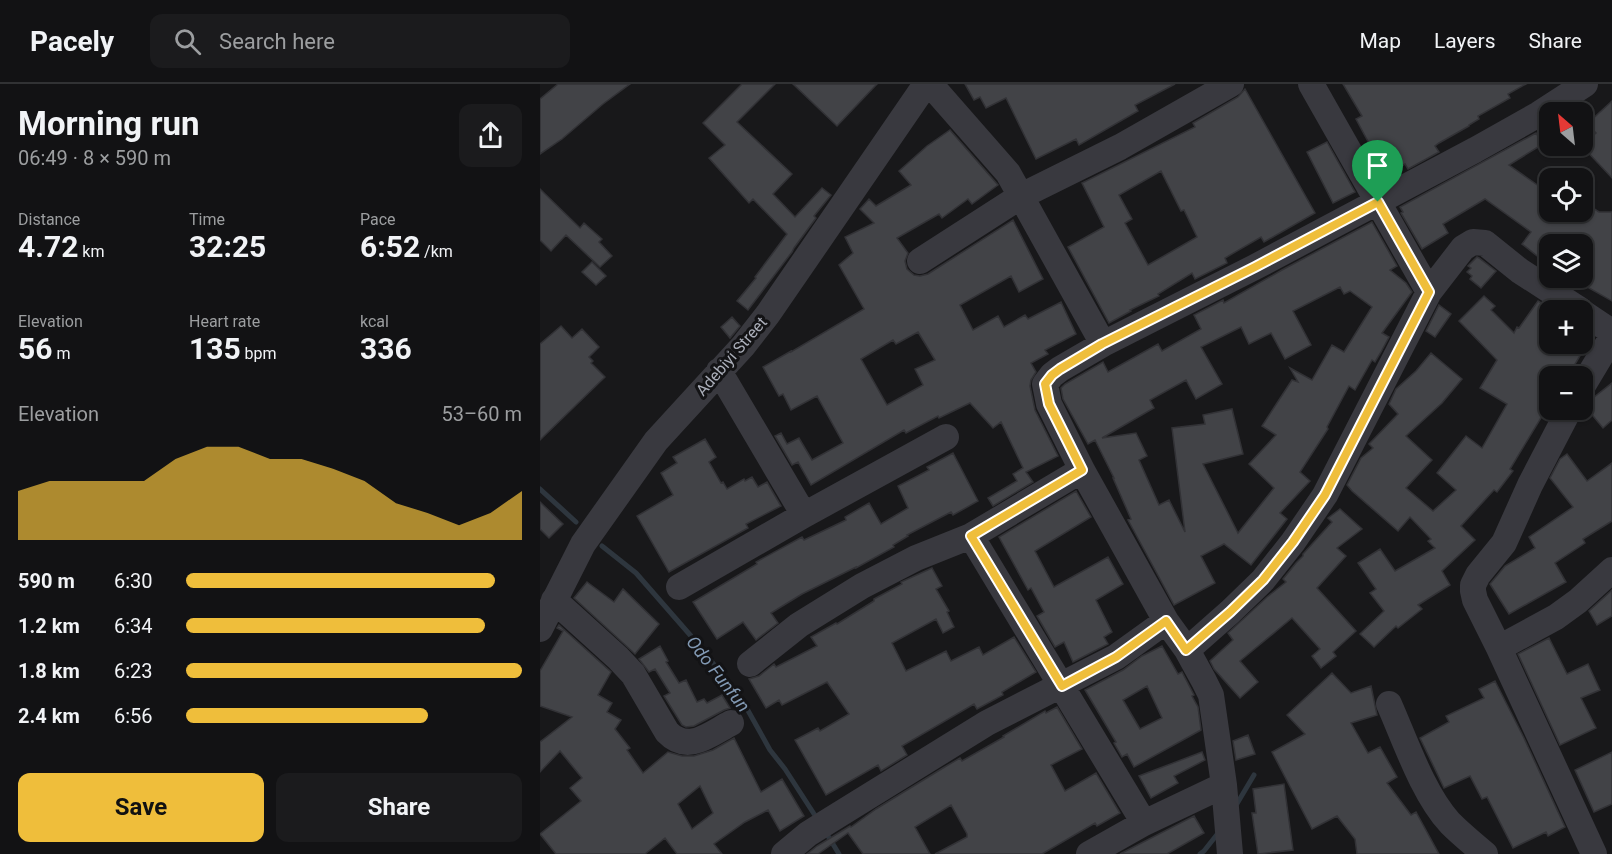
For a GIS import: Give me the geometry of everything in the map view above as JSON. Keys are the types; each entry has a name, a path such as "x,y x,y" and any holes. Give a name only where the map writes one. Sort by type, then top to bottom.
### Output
{"street":[{"name":"Adebiyi Street","path":"540,629 583,544 656,441 743,346 768,314 926,84"},
{"path":"930,84 1008,173 1102,344"},
{"path":"920,261 1021,196 1120,147 1231,84"},
{"path":"1311,84 1429,292"},
{"path":"1230,854 1224,785 1210,695 1082,470 1049,404 1045,384 1060,369 1102,344 1378,202 1539,114 1585,84"},
{"path":"1186,650 1263,580 1293,542 1325,495 1429,292 1463,248 1473,242 1485,243 1520,271 1564,300"},
{"path":"1593,320 1612,334 1593,368"},
{"path":"719,371 804,515"},
{"path":"1564,420 1530,485 1504,543 1478,575 1473,585 1475,600 1594,854"},
{"path":"679,587 946,437"},
{"path":"750,664 799,625 862,586 916,558 971,536 1082,470"},
{"path":"971,536 1144,823"},
{"path":"1504,659 1578,601 1612,570"},
{"path":"554,600 633,674 672,738 690,743 732,723"},
{"path":"784,854 808,834 987,723 1116,657 1166,621"},
{"path":"1389,704 1424,783 1436,804 1449,822 1485,854"},
{"path":"1089,854 1144,823 1224,785"},
{"path":"1604,854 1612,848"}],"building":[{"path":"558,84 630,84 540,154 540,99"},
{"path":"742,84 775,84 737,122 792,174 773,194 795,217 822,188 831,195 748,310 737,301 787,234 753,199 749,203 709,158 725,145 703,123"},
{"path":"793,84 877,84 837,126"},
{"path":"965,84 1175,84 1135,105 1138,111 1079,145 1076,139 1036,159 1006,98 986,108 980,97 974,100"},
{"path":"1343,84 1526,84 1508,94 1510,98 1478,116 1479,119 1469,126 1435,146 1439,152 1408,169 1405,164 1386,175 1356,119 1362,116"},
{"path":"1245,89 1315,213 1264,242 1261,237 1225,258 1227,263 1195,279 1192,273 1158,294 1159,296 1109,323 1068,247 1104,227 1082,183 1195,127 1193,123 1238,97","holes":["1161,171 1181,211 1184,210 1197,237 1148,265 1125,223 1132,219 1119,195"]},
{"path":"1612,101 1612,178 1591,156 1593,136 1596,133 1593,130 1593,118"},
{"path":"950,130 998,185 972,204 968,199 942,218 939,214 897,238 908,253 905,261 907,269 914,275 928,274 1013,220 1043,279 1019,292 1011,276 960,305 973,330 998,316 1004,327 1025,315 1028,319 1061,302 1076,334 1045,350 1048,354 1031,363 1036,372 1030,386 1035,410 1058,456 1026,472 1033,482 993,506 988,498 1017,481 1013,474 1023,468 1001,422 993,428 970,403 939,418 938,416 906,433 904,430 811,485 798,462 792,465 775,436 781,433 787,444 799,438 812,460 843,443 817,396 791,410 783,394 779,396 763,367 864,309 839,265 853,253 845,237 874,223 860,209 869,199 876,206 911,185 899,171 927,146","holes":["918,332 935,360 915,369 923,385 887,405 861,359 893,340 896,344"]},
{"path":"1536,133 1539,138 1539,146 1509,165 1539,186 1539,222 1593,222 1593,208 1599,212 1612,212 1612,301 1589,288 1593,288 1593,234 1539,234 1539,257 1522,244 1531,232 1485,199 1443,224 1448,233 1422,249 1401,213 1403,212 1400,207"},
{"path":"1327,142 1355,192 1333,203 1307,152"},
{"path":"540,189 580,228 584,223 602,239 599,242 612,256 600,267 566,235 551,251 540,240"},
{"path":"1372,222 1397,266 1390,270 1406,283 1412,292 1382,333 1389,337 1375,362 1372,360 1355,390 1349,386 1328,429 1300,472 1310,481 1280,513 1287,519 1251,565 1224,544 1201,556 1215,583 1174,605 1128,520 1131,519 1095,440 1088,444 1063,399 1061,388 1103,362 1108,372 1158,344 1162,351 1201,329 1194,315 1223,300 1224,303","holes":["1340,287 1344,294 1350,291 1372,307 1344,352 1332,345 1312,380 1290,368 1298,382 1292,380 1262,426 1276,435 1249,464 1274,488 1238,533 1203,464 1243,454 1232,409 1203,415 1205,424 1172,428 1185,532 1169,500 1159,505 1139,460 1147,456 1136,433 1102,438 1154,408 1150,400 1186,380 1196,399 1222,384 1201,347 1241,327 1249,344 1271,333 1285,359 1311,345 1293,311"]},
{"path":"1477,257 1496,271 1481,288 1470,279 1472,276 1467,272 1471,268 1468,266"},
{"path":"592,262 606,276 596,285 582,272"},
{"path":"1484,296 1495,306 1491,310 1514,333 1538,301 1539,354 1581,354 1574,366 1539,366 1540,420 1510,469 1513,471 1497,492 1494,490 1461,526 1475,540 1442,571 1450,585 1418,605 1422,609 1398,628 1396,626 1374,647 1360,634 1384,611 1370,593 1376,589 1358,563 1380,549 1395,571 1435,548 1428,541 1431,539 1410,517 1398,531 1347,485 1361,458 1373,448 1369,444 1398,414 1389,404 1396,389 1431,353 1462,379 1442,403 1406,436 1432,460 1406,488 1433,511 1456,490 1437,473 1466,436 1482,448 1507,404 1480,388 1497,360 1459,321"},
{"path":"1439,305 1451,314 1435,337 1426,331"},
{"path":"732,317 740,326 730,338 721,327"},
{"path":"561,326 572,338 582,329 599,347 589,357 593,361 591,363 605,377 540,440 540,344"},
{"path":"1612,383 1612,420 1603,428 1593,416 1593,398"},
{"path":"705,439 716,457 709,462 727,489 752,477 758,487 767,482 781,506 746,524 748,528 669,572 637,516 673,495 661,473 677,463 673,457"},
{"path":"953,453 978,501 953,515 951,512 907,535 893,545 894,547 802,594 771,613 778,623 756,640 743,622 717,639 693,602 757,564 756,562 802,537 804,540 846,520 845,517 869,503 881,524 908,508 898,486 929,470 927,467"},
{"path":"1567,454 1587,481 1612,463 1612,521 1583,539 1585,543 1555,563 1566,582 1509,614 1490,584 1505,566 1535,548 1529,537 1573,507 1550,478 1560,459"},
{"path":"1076,491 1091,517 1035,551 1054,587 1108,557 1123,584 1096,600 1112,632 1104,637 1108,644 1073,662 1064,642 1055,647 1037,616 1044,612 1031,588 1028,590 999,537"},
{"path":"540,502 563,524 549,538 540,529"},
{"path":"1340,509 1362,529 1337,548 1346,556 1317,588 1356,631 1333,652 1336,656 1321,668 1312,656 1320,649 1292,618 1240,661 1258,682 1240,698 1214,669 1210,661 1233,640 1228,633 1286,582 1283,579 1332,522 1328,518"},
{"path":"932,568 942,586 936,589 949,611 947,612 954,627 943,633 936,619 892,643 906,671 946,651 951,661 979,647 983,655 1014,637 1036,672 1002,692 1003,695 977,709 974,704 902,746 907,755 881,771 878,765 826,795 795,740 818,728 820,731 849,714 827,682 782,705 779,700 766,708 749,679 759,676 774,664 776,667 817,646 811,637 837,624 874,599 902,584 901,582"},
{"path":"587,582 614,602 623,589 659,624 635,654 574,598"},
{"path":"1612,590 1612,616 1597,625 1589,611"},
{"path":"559,625 611,672 598,695 612,703 607,712 621,720 615,729 630,748 627,750 643,773 668,752 682,756 694,756 713,750 734,738 761,792 782,779 804,816 780,831 768,810 745,822 714,844 722,854 677,854 665,838 645,854 556,854 540,834 581,801 570,788 582,778 560,751 540,772 540,742 572,717 540,706 540,671 563,631 557,628","holes":["700,786 713,813 692,829 678,804"]},
{"path":"1549,638 1567,674 1588,664 1600,690 1581,698 1596,728 1560,745 1518,654"},
{"path":"660,646 668,661 666,662 679,683 686,680 697,702 704,699 707,703 722,695 730,708 694,726 682,725 664,696 670,693 655,669 649,672 639,659"},
{"path":"1162,646 1178,674 1182,672 1194,695 1192,696 1198,707 1201,730 1134,767 1127,754 1122,757 1114,743 1116,742 1085,690 1123,670 1142,656","holes":["1147,686 1162,718 1140,729 1123,700"]},
{"path":"1332,673 1351,693 1371,686 1377,715 1351,723 1368,753 1380,747 1397,777 1387,783 1411,815 1416,812 1439,854 1357,854 1355,839 1337,816 1312,829 1272,752 1305,734 1287,715"},
{"path":"1495,681 1565,827 1548,836 1546,832 1513,848 1487,797 1482,799 1470,776 1444,788 1420,738 1449,722 1446,716 1484,698 1479,689"},
{"path":"1057,707 1082,749 1051,765 1065,791 1096,773 1120,813 1097,826 1095,823 1042,854 935,854 967,837 951,805 915,827 930,854 863,854 848,833 818,854 807,854 960,758 962,761 1045,711 1046,713"},
{"path":"1248,735 1255,754 1236,760 1233,741"},
{"path":"1202,752 1205,760 1174,776 1178,783 1151,798 1139,776"},
{"path":"1612,752 1612,804 1594,812 1575,770"},
{"path":"1284,784 1293,850 1258,854 1252,813 1256,813 1253,789"},
{"path":"1194,816 1204,833 1167,854 1120,854"}],"waterway":[{"name":"Odo Funfun","path":"540,489 576,522"},
{"name":"Odo Funfun","path":"602,546 636,573 741,698 770,750 816,817"},
{"path":"1235,807 1254,775"},
{"name":"Odo Funfun","path":"825,831 839,854"},
{"path":"1200,854 1219,832"}],"route":[{"path":"1378,202 1429,292 1325,495 1293,542 1263,580 1186,650 1166,621 1116,657 1062,686 971,536 1082,470 1049,404 1045,384 1060,369 1102,344 1378,202"}]}
